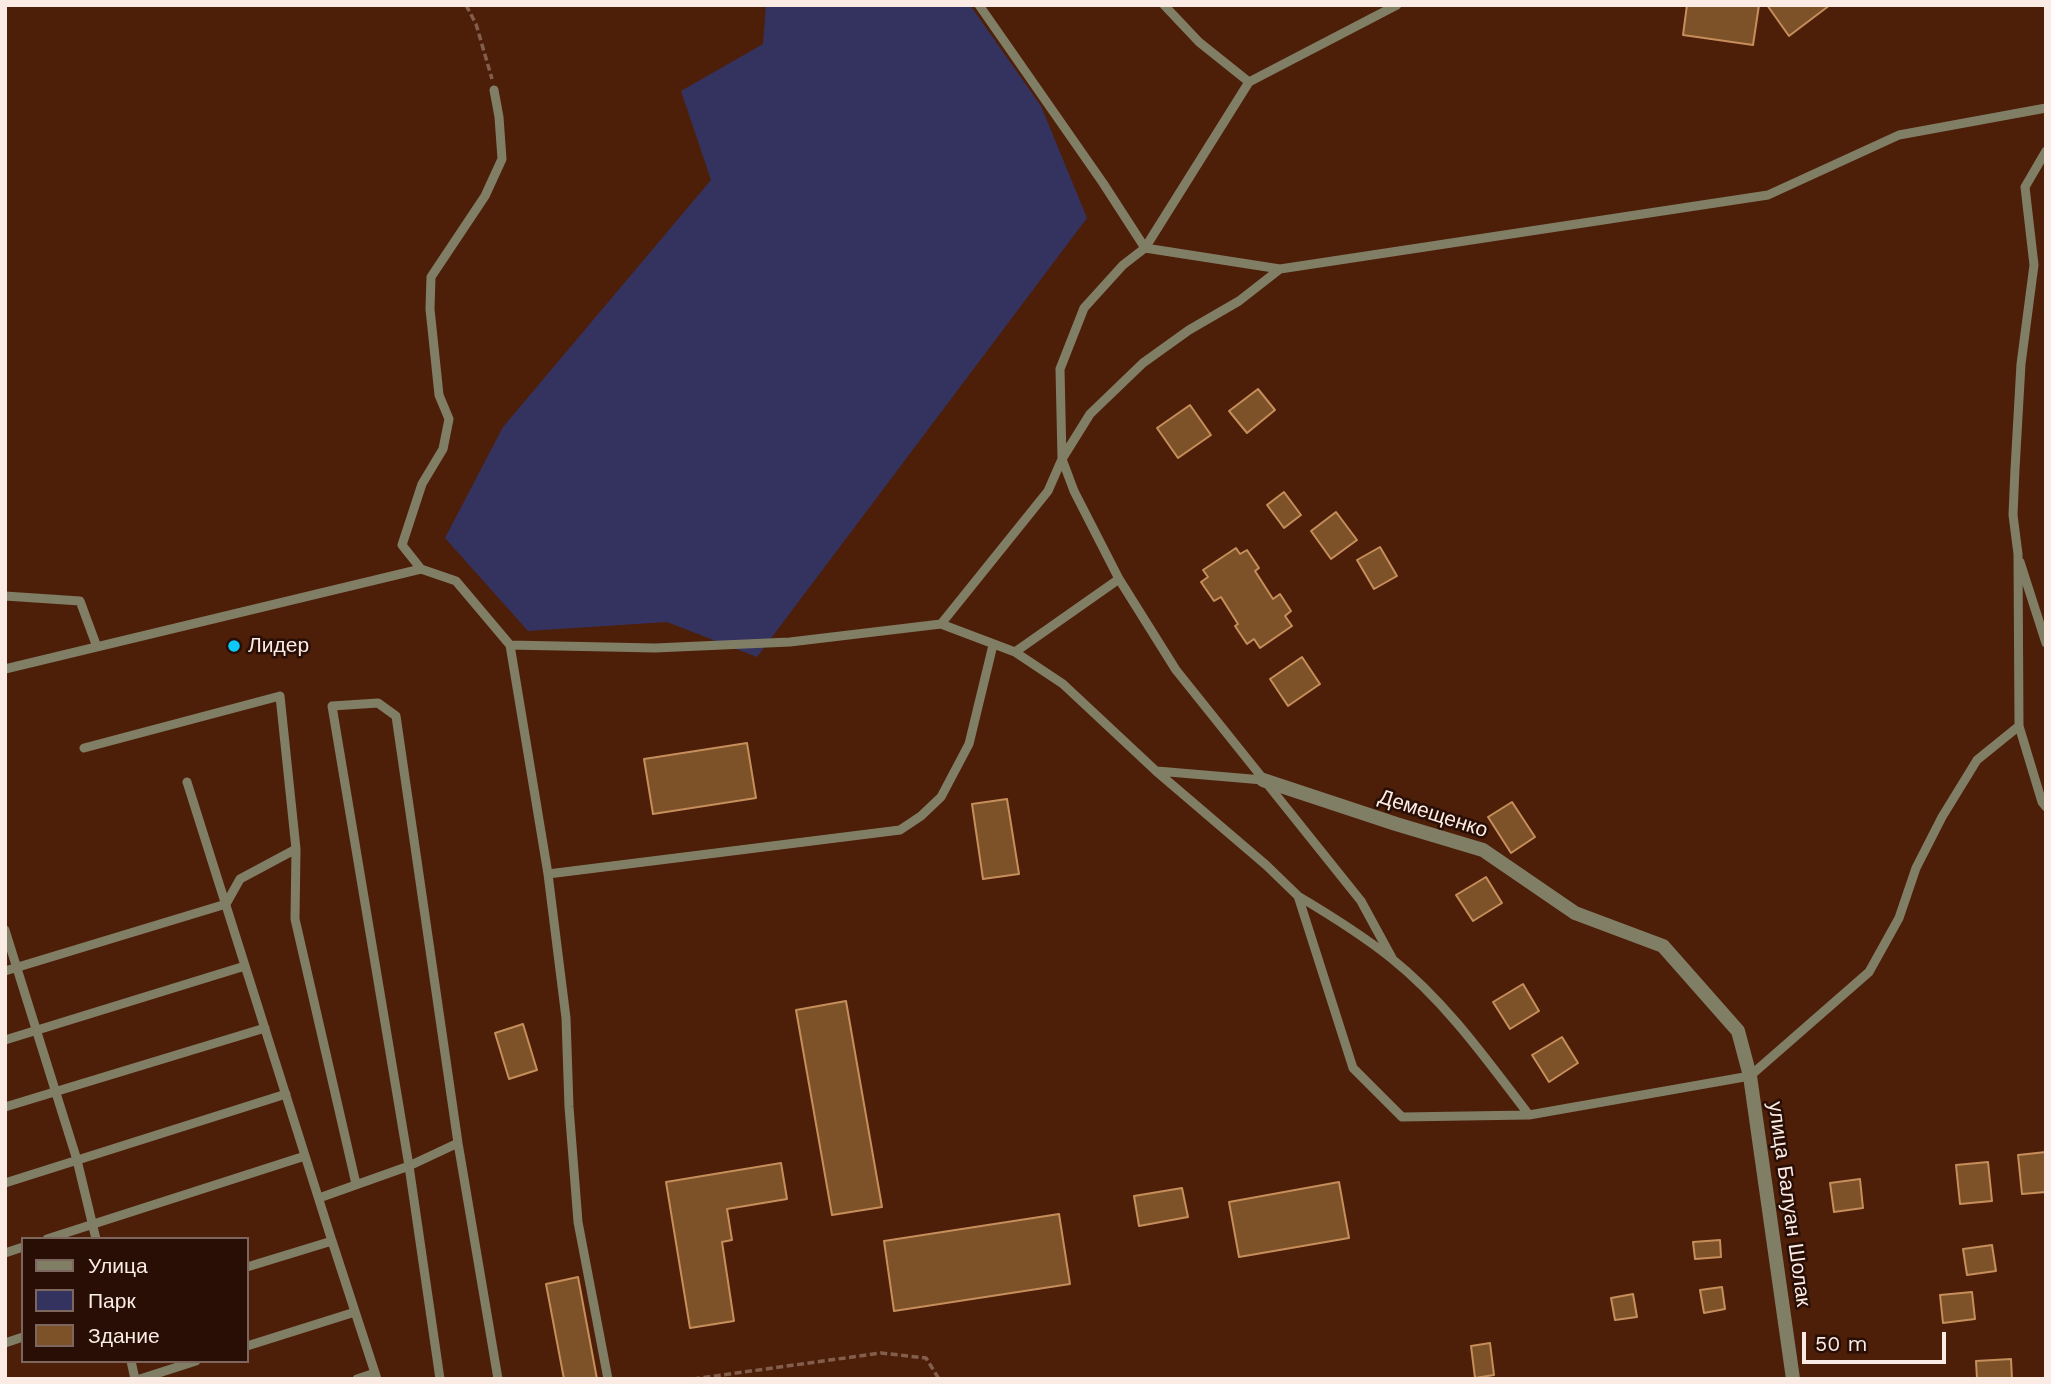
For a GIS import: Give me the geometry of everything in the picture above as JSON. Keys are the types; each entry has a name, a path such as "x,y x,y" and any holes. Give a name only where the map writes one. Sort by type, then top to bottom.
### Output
{"street":[{"name":"Демещенко","path":"1264,780 1483,850 1575,913 1662,946 1738,1031 1750,1076"},
{"name":"улица Балуан Шолак","path":"1750,1076 1793,1379"}],"lane":[{"path":"979,5 1096,172 1145,248 1280,269 1768,195 1899,135 2046,108"},
{"path":"1164,5 1199,42 1249,82"},
{"path":"1391,958 1361,901 1176,670 1119,579 1074,491 1062,459 1060,369 1084,308 1123,265 1145,248 1249,82 1397,5"},
{"path":"421,569 402,545 422,484 443,449 449,419 439,395 430,309 431,277 485,195 502,159 494,90"},
{"path":"2046,151 2025,187 2034,265 2021,364 2013,515 2018,554 2019,726 2042,802 2046,807"},
{"path":"941,624 1048,491 1062,459 1090,414 1143,363 1189,330 1239,301 1280,269"},
{"path":"2018,554 2046,643"},
{"path":"5,668 421,569 456,581 510,645 548,874 566,1018 569,1107 578,1222 608,1379"},
{"path":"1015,652 1119,579"},
{"path":"5,596 80,601 97,647"},
{"path":"510,645 655,648 790,642 941,624 1015,652 1063,684 1156,771 1298,895 1391,958 1424,988 1469,1037 1529,1115"},
{"path":"548,874 900,830 921,816 941,797 969,744 993,645"},
{"path":"84,748 281,696 296,849 295,919 356,1184"},
{"path":"440,1379 408,1166 332,706 378,704 396,716 458,1143 498,1379"},
{"path":"1298,895 1353,1068 1402,1117 1529,1115 1750,1076 1870,972 1899,918 1916,868 1942,817 1977,760 2019,726"},
{"path":"1156,771 1264,780"},
{"path":"187,782 376,1376 358,1379"},
{"path":"5,971 226,904 240,878 296,849"},
{"path":"5,930 77,1160 95,1237"},
{"path":"5,1040 245,966"},
{"path":"5,1107 265,1028"},
{"path":"5,1183 286,1094"},
{"path":"318,1198 408,1166 458,1143"},
{"path":"53,1237 305,1156"},
{"path":"248,1267 332,1241"},
{"path":"248,1346 355,1312"},
{"path":"140,1379 190,1363"}],"path":[{"path":"466,5 476,24 494,90"},
{"path":"693,1379 881,1353 926,1358 939,1379"}],"green space":[{"path":"766,5 970,5 1041,106 1087,218 757,657 667,622 528,631 445,538 503,427 711,180 681,91 763,44"}],"building":[{"path":"1687,5 1759,5 1753,45 1683,35"},
{"path":"1767,5 1830,5 1789,36"},
{"path":"1258,389 1275,410 1247,433 1229,411"},
{"path":"1190,405 1211,435 1178,458 1157,428"},
{"path":"1284,492 1301,515 1284,528 1267,505"},
{"path":"1336,512 1357,540 1331,559 1311,531"},
{"path":"1380,547 1397,576 1374,589 1357,560"},
{"path":"1236,548 1240,554 1247,550 1259,568 1255,571 1273,599 1280,594 1291,611 1285,616 1292,626 1260,648 1254,639 1247,644 1221,597 1214,601 1201,582 1208,577 1203,570"},
{"path":"1302,657 1320,684 1288,706 1270,679"},
{"path":"747,743 756,798 653,814 644,759"},
{"path":"1007,799 1019,874 983,879 972,804"},
{"path":"1512,802 1535,837 1511,853 1488,817"},
{"path":"1486,877 1502,903 1473,921 1456,895"},
{"path":"1523,984 1539,1011 1510,1029 1493,1002"},
{"path":"846,1001 882,1207 832,1215 796,1010"},
{"path":"523,1024 537,1070 509,1079 495,1033"},
{"path":"1562,1037 1578,1063 1549,1082 1532,1055"},
{"path":"2046,1152 2046,1192 2022,1194 2018,1155"},
{"path":"1988,1162 1992,1201 1960,1204 1956,1165"},
{"path":"781,1163 787,1199 727,1209 732,1240 722,1242 734,1321 690,1328 666,1182"},
{"path":"1860,1179 1863,1208 1834,1212 1830,1183"},
{"path":"1339,1182 1349,1238 1239,1257 1229,1202"},
{"path":"1182,1188 1188,1217 1139,1226 1134,1196"},
{"path":"1059,1214 1070,1284 894,1311 884,1241"},
{"path":"1720,1240 1721,1257 1695,1259 1693,1242"},
{"path":"1992,1245 1996,1271 1967,1275 1963,1249"},
{"path":"578,1277 597,1379 564,1379 546,1284"},
{"path":"1722,1287 1725,1309 1704,1313 1700,1290"},
{"path":"1972,1292 1975,1319 1943,1323 1940,1295"},
{"path":"1633,1294 1637,1317 1615,1320 1611,1298"},
{"path":"1490,1343 1494,1375 1475,1378 1471,1346"},
{"path":"2011,1359 2012,1379 1977,1379 1976,1361"}],"place":[{"name":"Лидер","path":"234,646"}]}
